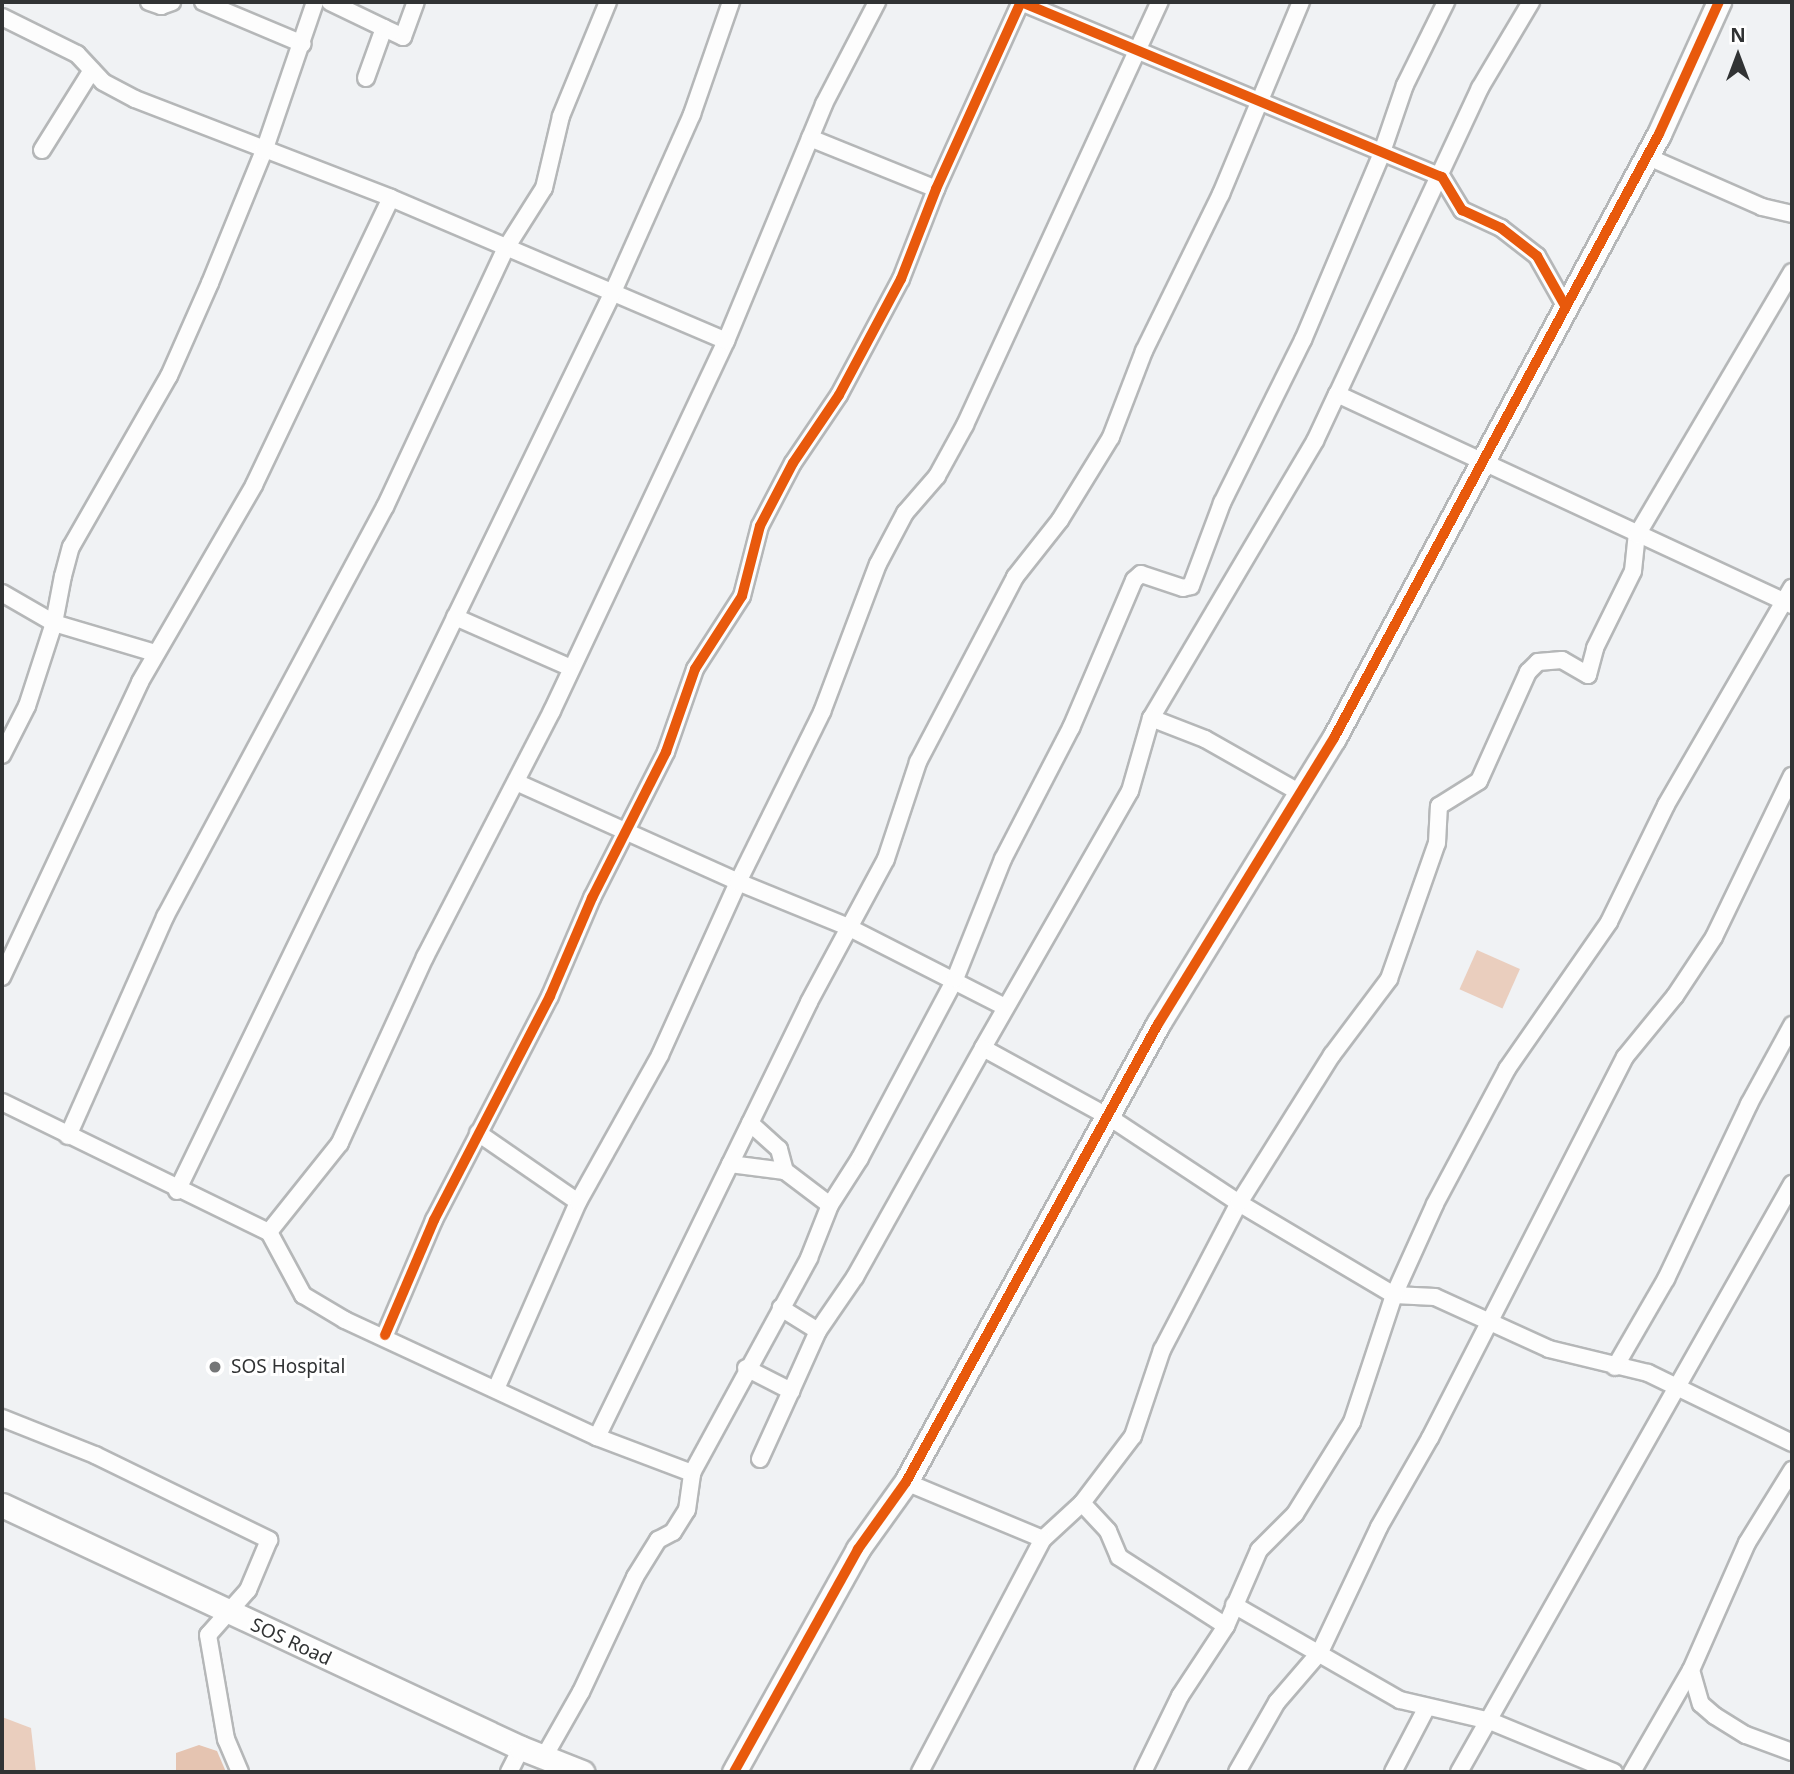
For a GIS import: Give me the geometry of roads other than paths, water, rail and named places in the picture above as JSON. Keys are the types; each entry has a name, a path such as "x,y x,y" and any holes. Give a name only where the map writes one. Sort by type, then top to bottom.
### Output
{"street":[{"path":"149,2 161,6 172,2"},
{"path":"203,2 303,44"},
{"path":"2,755 27,706 54,623 71,547 169,376 264,151 316,2"},
{"path":"330,2 404,37 416,2"},
{"path":"68,1136 165,917 385,507 506,248 544,188 561,116 608,2"},
{"path":"177,1191 612,294 692,114 730,2"},
{"path":"269,1232 340,1143 425,957 516,782 726,341 810,138 877,2"},
{"path":"384,1335 478,1133 550,996 666,752 695,669 741,596 760,526 793,463 839,395 901,279 936,189 1021,2 1381,155 1442,177 1462,210 1501,228 1537,257 1564,304"},
{"path":"496,1389 578,1202 660,1055 738,882 822,712 878,564 905,513 937,476 965,425 1160,2"},
{"path":"597,1437 848,927 886,859 918,762 1015,576 1059,520 1111,437 1144,351 1220,194 1301,2"},
{"path":"544,1757 581,1692 635,1577 658,1540 673,1532 687,1510 692,1473 714,1440 746,1368 809,1258 830,1205 860,1158 955,979 1003,859 1071,728 1134,580 1141,574 1183,588 1191,586 1222,503 1303,340 1381,155 1405,85 1446,2"},
{"path":"760,1459 818,1331 855,1276 1005,1007 1130,791 1151,718 1198,643 1337,394 1442,177 1480,88 1531,2"},
{"path":"734,1772 858,1549 906,1482 1014,1280 1109,1117 1158,1024 1297,791 1334,738 1483,463 1564,304 1646,156 1718,2"},
{"path":"2,17 50,37 78,54 103,82 135,99 391,198 726,341"},
{"path":"366,78 384,28"},
{"path":"43,150 92,71"},
{"path":"810,138 936,189"},
{"path":"1646,156 1762,207 1792,214"},
{"path":"2,977 155,653 254,485 391,198"},
{"path":"920,1772 1044,1539 1082,1503 1133,1436 1162,1350 1239,1203 1332,1055 1389,979 1437,843 1439,806 1479,781 1528,672 1538,662 1562,660 1588,675 1595,648 1633,571 1637,535 1792,272"},
{"path":"1143,1772 1180,1696 1226,1626 1259,1550 1295,1514 1352,1422 1394,1295 1435,1204 1507,1069 1609,922 1666,805 1789,598 1637,535 1337,394"},
{"path":"2,593 54,623 155,653"},
{"path":"455,617 571,668"},
{"path":"1151,718 1205,739 1297,791"},
{"path":"1237,1772 1277,1702 1320,1652 1332,1619 1625,1057 1675,996 1714,937 1792,776"},
{"path":"516,782 738,882 848,927 955,979 1005,1007"},
{"path":"1615,1367 1666,1279 1749,1104 1792,1025"},
{"path":"983,1048 1109,1117 1239,1203 1394,1295 1435,1297 1489,1318 1549,1349 1648,1373 1792,1443"},
{"path":"2,1102 177,1191 269,1232 303,1295 345,1320 384,1335 597,1437 692,1473"},
{"path":"750,1123 779,1149 785,1171"},
{"path":"478,1133 578,1202"},
{"path":"730,1164 785,1171 830,1205"},
{"path":"1458,1772 1490,1721 1629,1468 1679,1388 1792,1184"},
{"path":"781,1308 818,1331"},
{"path":"746,1368 792,1391"},
{"path":"2,1418 95,1455 270,1540 262,1564 231,1614 208,1635 226,1739 240,1772"},
{"path":"1632,1772 1691,1670 1730,1575 1792,1470"},
{"path":"906,1482 1044,1539"},
{"path":"1082,1503 1108,1531 1119,1558 1226,1626"},
{"name":"SOS Road","path":"2,1505 521,1748 582,1772"},
{"path":"1234,1605 1257,1622 1320,1652 1377,1689 1427,1707 1490,1721 1614,1772"},
{"path":"1691,1670 1701,1704 1715,1716 1746,1735 1792,1752"},
{"path":"1393,1772 1427,1707"},
{"path":"509,1772 521,1748"}],"place":[{"name":"SOS Hospital","path":"215,1367"}]}
